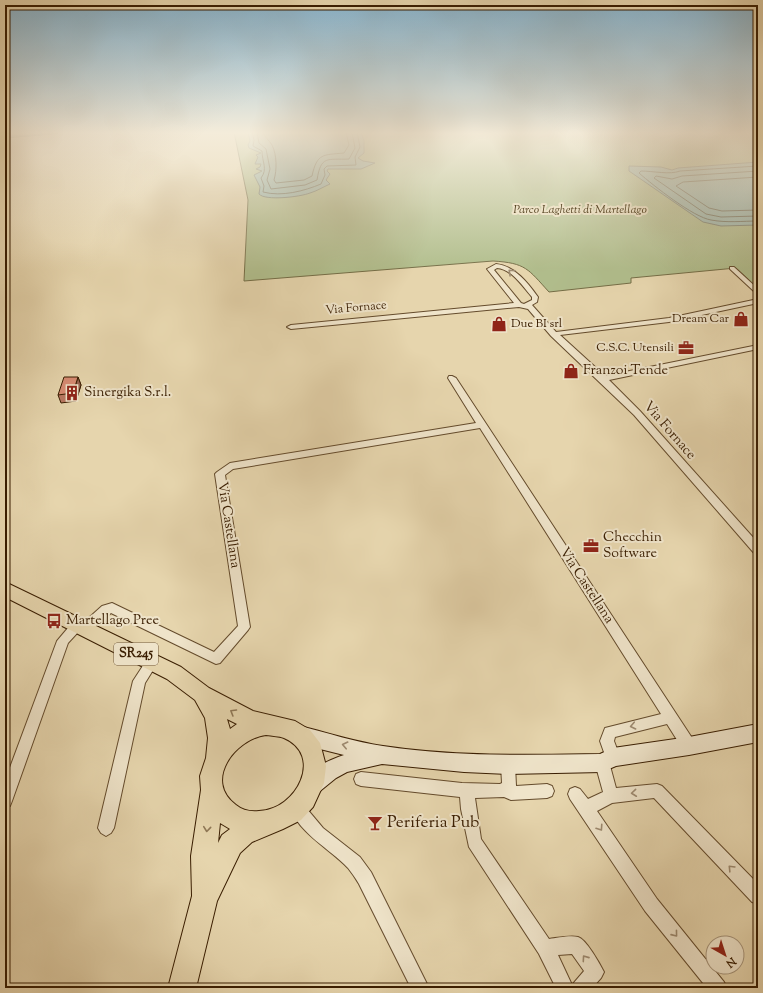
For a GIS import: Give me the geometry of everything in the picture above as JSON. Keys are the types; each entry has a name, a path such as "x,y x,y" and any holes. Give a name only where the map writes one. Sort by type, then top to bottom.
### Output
{"main road":[{"name":"SR245","path":"5,589 174,673 202,694 247,720 266,725"},
{"name":"SR245","path":"202,694 218,722 220,730 220,742 216,759"},
{"path":"182,988 204,899 231,844 243,833 265,823 282,818 297,808 304,801 313,784 316,770 314,757 309,744 300,735 282,727 266,725 252,728 235,737 221,750 212,769 212,790 204,856 204,899"},
{"path":"212,790 216,803 236,820 250,823 265,823"}],"street":[{"name":"Via Fornace","path":"291,327 522,305 535,301 535,297 509,268 501,266 490,269 522,305 530,307 554,334 637,413 758,550"},
{"path":"732,268 758,293"},
{"path":"554,334 669,320 758,300"},
{"path":"603,379 758,347"},
{"name":"Via Castellana","path":"452,378 690,746"},
{"name":"Via Castellana","path":"5,800 63,641 81,627 106,610 112,608 216,659 244,627 220,474 230,466 482,426"},
{"path":"106,828 138,681 152,662"},
{"path":"611,796 607,760 607,742 610,732 671,717"},
{"path":"300,735 383,755 508,765 565,765 607,760 758,733"},
{"path":"313,784 333,768 348,762 383,755"},
{"path":"506,790 509,788 508,765"},
{"path":"361,778 467,791 497,792 506,790 511,793 547,791"},
{"path":"467,791 468,809 474,842 545,948 565,988"},
{"path":"586,808 611,796 656,791 758,896"},
{"path":"575,794 652,904 718,988"},
{"path":"297,808 318,833 354,863 364,878 420,988"},
{"path":"545,948 576,945 595,972 580,988"}],"green space":[{"name":"Parco Laghetti di Martellago","path":"244,178 758,178 758,289 736,268 631,278 631,283 549,292 526,269 513,263 493,261 244,281 248,200"}],"water":[{"path":"256,178 327,178 326,180 330,184 305,194 283,198 263,196 259,194 260,187"},
{"path":"640,178 758,178 758,225 721,226 703,222"}],"building":[{"path":"64,377 78,377 73,393 58,395"}],"place":[{"name":"Dream Car","path":"741,319"},
{"name":"Due BI srl","path":"499,324"},
{"name":"C.S.C. Utensili","path":"686,348"},
{"name":"Franzoi Tende","path":"571,371"},
{"name":"Sinergika S.r.l.","path":"72,393"},
{"name":"Checchin Software","path":"591,546"},
{"name":"Martellago Pree","path":"54,621"},
{"name":"Periferia Pub","path":"375,823"}]}
